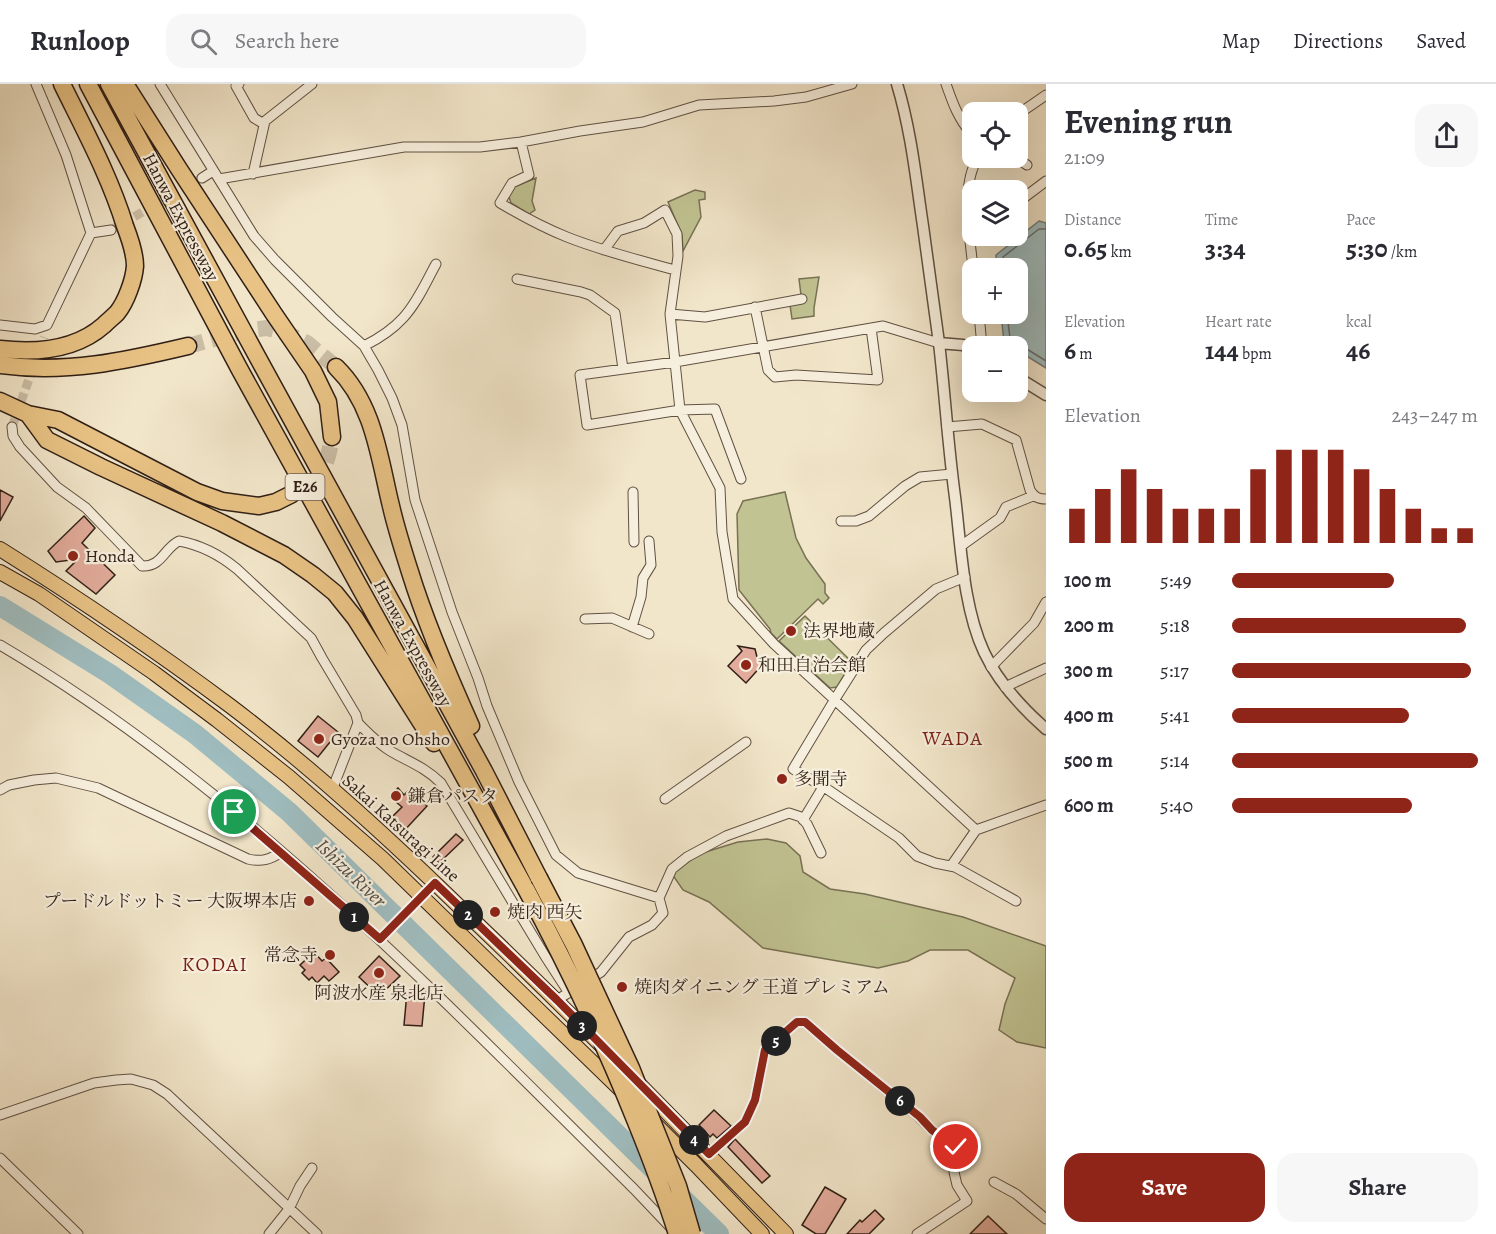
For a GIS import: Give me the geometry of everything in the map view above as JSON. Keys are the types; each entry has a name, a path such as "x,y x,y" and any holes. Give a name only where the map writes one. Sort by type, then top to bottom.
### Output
{"highway":[{"path":"0,349 42,350 72,344 95,333 118,312 129,290 135,267 132,245 108,180 62,84"},
{"name":"Hanwa Expressway","path":"88,84 246,380 533,884 574,945 631,1068 678,1186 692,1234"},
{"name":"Hanwa Expressway","path":"110,84 484,771 560,953 615,1071 664,1193 677,1234"},
{"path":"125,84 191,189 313,370 328,402 332,437"},
{"path":"0,365 41,369 76,368 113,363 188,346"},
{"path":"336,367 348,379 371,423 391,508 411,574 445,668 475,735 484,771"},
{"path":"0,401 28,414 58,420 197,492 222,501 259,506 276,502 292,494"},
{"path":"28,414 47,440 284,555 314,575 335,593 355,618 533,884"}],"main road":[{"name":"Sakai Katsuragi Line","path":"0,549 106,617 229,705 385,836 563,996 605,1050 786,1234"},
{"name":"Sakai Katsuragi Line","path":"0,572 39,594 88,627 218,720 383,859 417,900 696,1164 762,1234"}],"street":[{"path":"36,84 66,155 91,233 44,337"},
{"path":"160,84 254,236 275,260 364,346 387,389 402,425 415,500 452,612 487,706 519,782 556,855 578,873 659,898"},
{"path":"239,84 236,86 254,117 264,124"},
{"path":"253,174 265,121 312,84"},
{"path":"202,178 216,175 253,174 404,147 480,147 521,142 643,122 699,105 806,97 852,84"},
{"path":"897,84 910,133 939,343 964,577 970,607 977,633 991,667 1005,687 1046,729"},
{"path":"946,84 962,122"},
{"path":"1028,107 1046,95"},
{"path":"521,142 529,175 512,183 500,203 569,238 675,270"},
{"path":"1028,195 1046,181"},
{"path":"604,250 618,231 644,223 665,210 677,234 678,256 670,314 680,410 720,488 722,532 733,599 774,644 976,830"},
{"path":"91,233 111,230"},
{"path":"364,346 403,319 436,264"},
{"path":"517,279 590,295 615,313 623,369"},
{"path":"670,314 705,317 802,298"},
{"path":"755,307 768,370 775,376 796,375 878,380 871,328"},
{"path":"0,325 35,329 47,326"},
{"path":"741,479 715,408 680,410 587,425 580,375 675,362 883,326 939,343 962,345"},
{"path":"1028,384 1046,395"},
{"path":"947,428 982,424 1016,440 1030,490 1034,496 1040,499 1046,498"},
{"path":"12,428 13,436 20,447 57,487 86,508 142,566 156,563 174,543 179,541 212,551 237,569 312,638 356,715 358,723 372,739 432,773 441,783 544,956 563,996 601,972 629,938 652,925 663,913 659,898 672,869 687,857 726,836 789,813 801,817 807,824 821,852"},
{"path":"841,521 856,521 869,516 904,486 920,477 952,474"},
{"path":"633,492 634,542"},
{"path":"961,546 1000,518 1006,507 1034,496"},
{"path":"632,627 641,597 643,578 651,565 649,541"},
{"path":"964,577 936,589 866,650 793,769 823,786 899,838 917,856 955,867 1016,901"},
{"path":"991,667 1034,623 1046,602"},
{"path":"585,619 612,618 649,634"},
{"path":"0,645 48,673 139,736 199,783 382,937 677,1234"},
{"path":"1005,687 1046,668"},
{"path":"332,790 358,723"},
{"path":"665,798 746,742"},
{"path":"0,790 9,785 56,778 98,788 248,859 267,860 281,852"},
{"path":"803,820 823,786"},
{"path":"951,866 976,830 1046,805"},
{"path":"382,937 435,883"},
{"path":"709,1154 745,1122 755,1100 765,1050 797,1022 805,1022 920,1117 932,1130 956,1147 954,1172 957,1185 967,1201 916,1234"},
{"path":"0,1115 94,1083 131,1079 153,1085 167,1094 317,1234"},
{"path":"0,1158 78,1234"},
{"path":"269,1234 289,1209 312,1168"},
{"path":"994,1182 1016,1194 1046,1219"}],"green space":[{"path":"536,178 532,201 535,210 529,214 511,203 509,197 514,187"},
{"path":"695,190 705,192 705,199 699,200 701,217 683,251 682,235 668,202"},
{"path":"819,277 814,316 792,319 790,305 802,303 799,279"},
{"path":"785,492 796,538 806,558 825,584 825,593 829,598 823,604 818,599 777,639 739,590 737,514 743,501"},
{"path":"805,616 852,662 837,687 830,688 779,641"},
{"path":"767,839 786,843 800,856 803,872 830,889 865,894 963,917 1046,946 1046,1048 1017,1042 999,1030 1005,1004 1015,978 968,950 930,950 908,961 878,968 763,948 709,902 683,890 672,874 699,854 738,842"}],"water":[{"path":"1039,221 1046,223 1046,368 1028,357 1028,336 1003,336 1002,324 1028,324 1028,258 996,258 996,255 1007,246 1028,246 1028,230"}],"building":[{"path":"0,490 13,497 0,521"},
{"name":"Honda","path":"84,516 95,528 82,543 115,575 96,594 66,571 78,559 56,562 48,551"},
{"name":"和田自治会館","path":"738,646 755,649 757,657 764,663 746,683 728,666 742,651"},
{"path":"318,716 338,732 318,757 298,741"},
{"path":"398,788 404,795 409,790 427,806 403,832 389,820 402,807 390,797"},
{"path":"456,834 463,840 439,863 433,857"},
{"path":"314,952 322,961 326,958 339,972 329,981 324,976 317,983 312,977 309,980 302,973 305,970 300,965"},
{"path":"379,956 400,976 379,996 359,977"},
{"path":"407,992 425,994 422,1026 404,1025"},
{"path":"714,1110 731,1126 717,1138 713,1134 710,1137 699,1125"},
{"path":"735,1139 770,1176 762,1183 728,1147"},
{"path":"825,1187 846,1199 825,1234 816,1234 802,1225"},
{"path":"875,1210 884,1219 869,1234 847,1234 860,1220 862,1222"},
{"path":"988,1216 1007,1234 970,1234"}],"waterway":[{"name":"Ishizu River","path":"0,606 110,674 195,734 289,812 719,1234"}],"tunnel":[{"path":"111,230 202,178"},
{"path":"188,346 243,331 267,328 307,343 336,367"},
{"path":"12,427 44,337"},
{"path":"292,494 310,483 321,472 332,437"}],"place":[{"name":"Honda","path":"73,556"},
{"name":"法界地蔵","path":"791,631"},
{"name":"和田自治会館","path":"746,665"},
{"name":"Gyoza no Ohsho","path":"319,739"},
{"name":"多聞寺","path":"782,779"},
{"name":"鎌倉パスタ","path":"396,796"},
{"name":"プードルドットミー 大阪堺本店","path":"309,901"},
{"name":"焼肉 西矢","path":"495,912"},
{"name":"常念寺","path":"330,955"},
{"name":"阿波水産 泉北店","path":"379,973"},
{"name":"焼肉ダイニング 王道 プレミアム","path":"622,987"}],"district":[{"name":"WADA","path":"953,738"},
{"name":"KODAI","path":"215,964"}],"route":[{"path":"234,812 380,939 435,883 557,1000 709,1154 745,1122 755,1100 765,1050 797,1022 805,1022 920,1117 932,1130 956,1147"}]}
